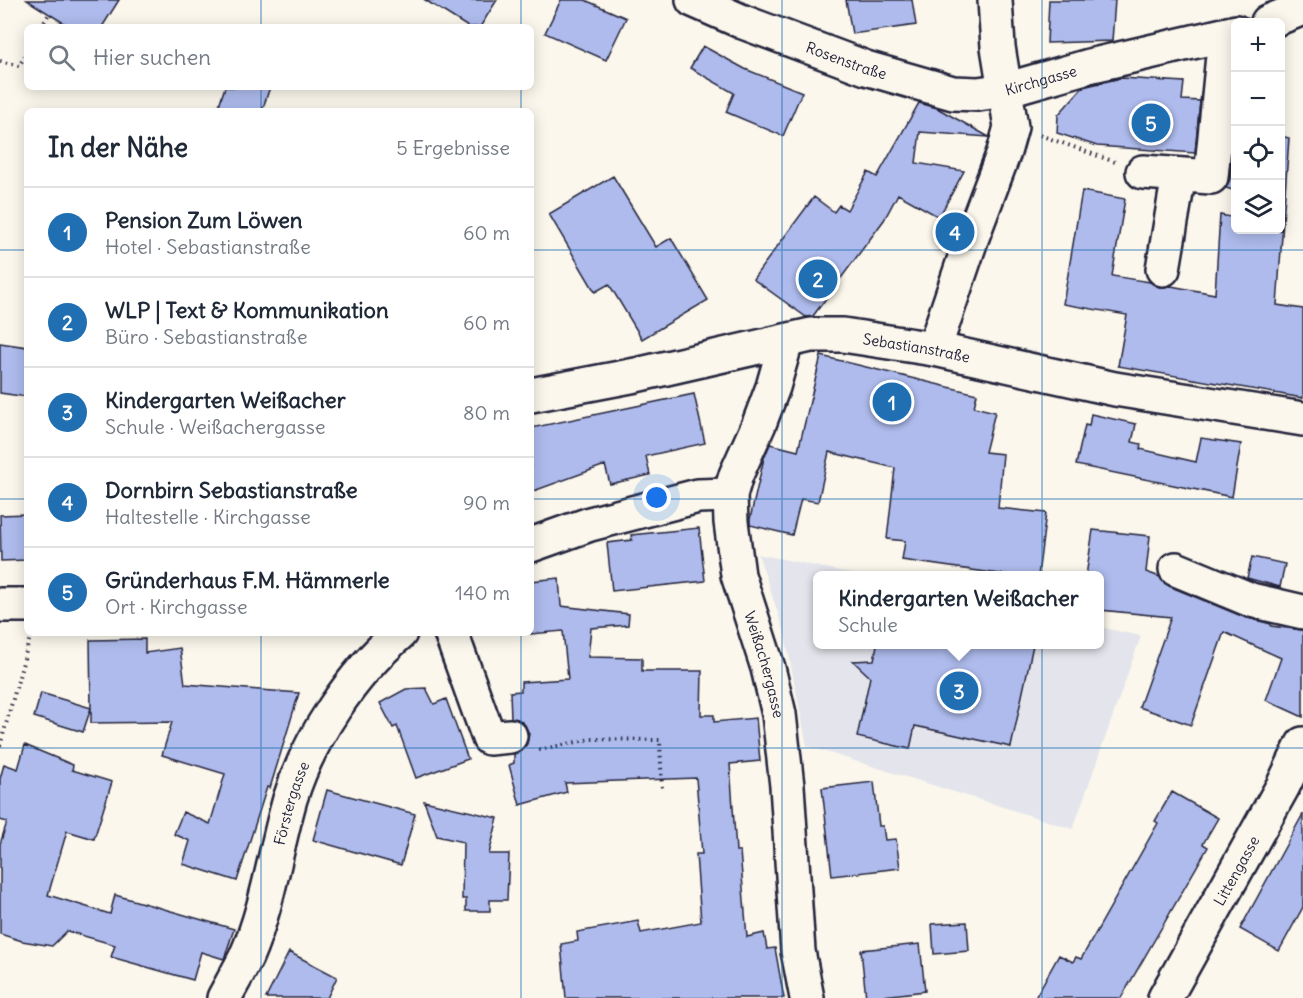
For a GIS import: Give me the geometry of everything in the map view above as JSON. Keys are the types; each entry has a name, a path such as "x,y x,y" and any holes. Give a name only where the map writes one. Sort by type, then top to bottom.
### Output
{"street":[{"name":"Rosenstraße","path":"693,0 743,22 866,68 924,85 953,93 978,94 1005,90"},
{"path":"995,0 998,47 1005,90"},
{"path":"1278,18 1303,8"},
{"path":"1143,172 1211,177 1230,33"},
{"name":"Kirchgasse","path":"934,349 1011,127 1005,90 1089,66 1230,33"},
{"path":"1163,269 1179,175"},
{"name":"Sebastianstraße","path":"534,394 636,375 811,335 843,336 934,349 1115,389 1303,419"},
{"name":"Weißachergasse","path":"786,340 773,387 736,475 730,495 738,575 768,668 779,714 787,786 798,951 807,998"},
{"path":"534,544 590,524 688,498 730,495"},
{"path":"1176,569 1251,600 1303,612"},
{"path":"0,605 24,605"},
{"name":"Förstergasse","path":"224,998 246,957 262,911 291,797 313,745 342,697 381,650 397,636"},
{"path":"452,636 489,738 519,744"},
{"name":"Littengasse","path":"1165,998 1283,786 1303,744"}],"path":[{"path":"43,24 49,14"},
{"path":"0,61 19,66 24,57"},
{"path":"1031,132 1143,172"},
{"path":"0,746 30,636"},
{"path":"519,744 591,739 660,740 662,790"}],"shaded area":[{"path":"758,554 840,571 813,571 813,649 1104,649 1104,628 1141,636 1073,829 807,746 784,631"}],"building":[{"path":"27,0 119,0 104,24 65,24"},
{"path":"425,0 497,0 482,24 463,24"},
{"path":"561,0 585,0 626,18 606,60 545,33"},
{"path":"846,0 912,0 916,25 852,34"},
{"path":"1049,0 1115,0 1112,41 1047,43"},
{"path":"703,46 745,69 802,92 783,136 726,112 734,93 690,68"},
{"path":"1121,78 1184,82 1182,100 1200,101 1195,153 1097,146 1057,133 1058,115 1083,87"},
{"path":"224,90 269,90 263,108 218,108"},
{"path":"919,103 937,108 989,137 920,132 916,163 964,171 939,217 898,194 884,220 813,316 806,317 753,279 814,197 834,212 839,205 847,210 868,172 877,177"},
{"path":"1285,137 1289,138 1285,194"},
{"path":"1231,168 1231,190 1226,188"},
{"path":"613,176 656,247 671,238 708,300 642,339 609,284 595,292 549,214"},
{"path":"1082,191 1125,199 1112,276 1150,282 1159,287 1171,286 1215,294 1220,215 1231,217 1231,234 1282,234 1277,305 1303,309 1303,398 1118,366 1127,315 1063,304"},
{"path":"0,343 24,347 24,397 0,393"},
{"path":"821,356 977,394 974,407 995,412 985,452 1003,454 998,508 1046,513 1039,571 979,571 902,560 905,541 887,539 895,468 829,452 818,502 801,499 792,535 750,525 764,458 770,444 798,451"},
{"path":"694,394 705,443 646,456 650,475 610,484 605,465 534,491 534,427"},
{"path":"1091,414 1136,424 1132,442 1141,444 1140,449 1196,462 1201,438 1241,444 1232,497 1076,465 1085,425 1089,426"},
{"path":"24,514 24,560 1,561 0,515"},
{"path":"699,528 705,581 612,591 607,543 632,540 631,535"},
{"path":"1093,530 1150,536 1146,572 1160,577 1169,586 1244,617 1271,624 1271,626 1303,630 1303,717 1266,700 1281,658 1224,632 1191,725 1139,707 1171,617 1104,610 1104,571 1087,571"},
{"path":"1252,557 1285,564 1280,587 1247,578"},
{"path":"559,578 561,606 629,614 628,625 591,628 588,657 642,658 642,671 702,671 701,715 714,715 714,722 756,718 760,761 730,764 736,851 740,851 747,937 764,933 767,949 775,948 784,998 566,998 561,944 578,941 577,932 638,921 641,933 701,922 696,854 702,854 696,778 565,783 567,792 520,805 509,765 514,763 514,754 521,751 527,744 529,734 525,725 518,719 511,718 510,692 521,691 521,682 568,679 563,631 534,634 534,581"},
{"path":"145,639 145,653 180,648 185,684 299,693 270,788 267,787 237,881 183,864 190,841 174,834 183,812 210,824 225,774 162,755 172,722 91,723 90,640"},
{"path":"876,649 1032,649 1011,747 915,726 910,749 857,737 870,677 853,661 874,660"},
{"path":"426,688 434,704 446,699 468,759 416,778 397,726 393,728 380,703 406,689"},
{"path":"41,693 91,708 83,732 34,717"},
{"path":"25,745 73,765 72,770 112,782 94,839 67,831 48,895 110,914 115,895 234,929 224,959 201,952 193,980 111,957 115,945 67,931 52,946 22,941 0,934 0,844 7,822 0,820 0,779 4,764 18,769"},
{"path":"874,782 879,826 883,826 885,840 896,839 900,868 832,876 822,788"},
{"path":"327,790 415,814 401,865 313,840"},
{"path":"1172,792 1218,818 1203,844 1208,847 1121,998 1035,998 1059,955 1073,962 1076,957 1081,959 1158,823 1155,821"},
{"path":"424,801 498,818 489,854 509,854 507,900 490,900 490,911 466,911 466,899 462,899 463,842 437,836"},
{"path":"1303,814 1303,907 1279,951 1240,929"},
{"path":"967,922 969,951 934,954 932,924"},
{"path":"920,944 925,991 866,998 861,950"},
{"path":"289,952 337,977 327,998 266,998"}],"place":[{"name":"Gründerhaus F.M. Hämmerle","path":"1151,123"},
{"name":"Dornbirn Sebastianstraße","path":"955,232"},
{"name":"WLP | Text & Kommunikation","path":"818,279"},
{"name":"Pension Zum Löwen","path":"892,402"},
{"name":"Kindergarten Weißacher","path":"959,691"}]}
